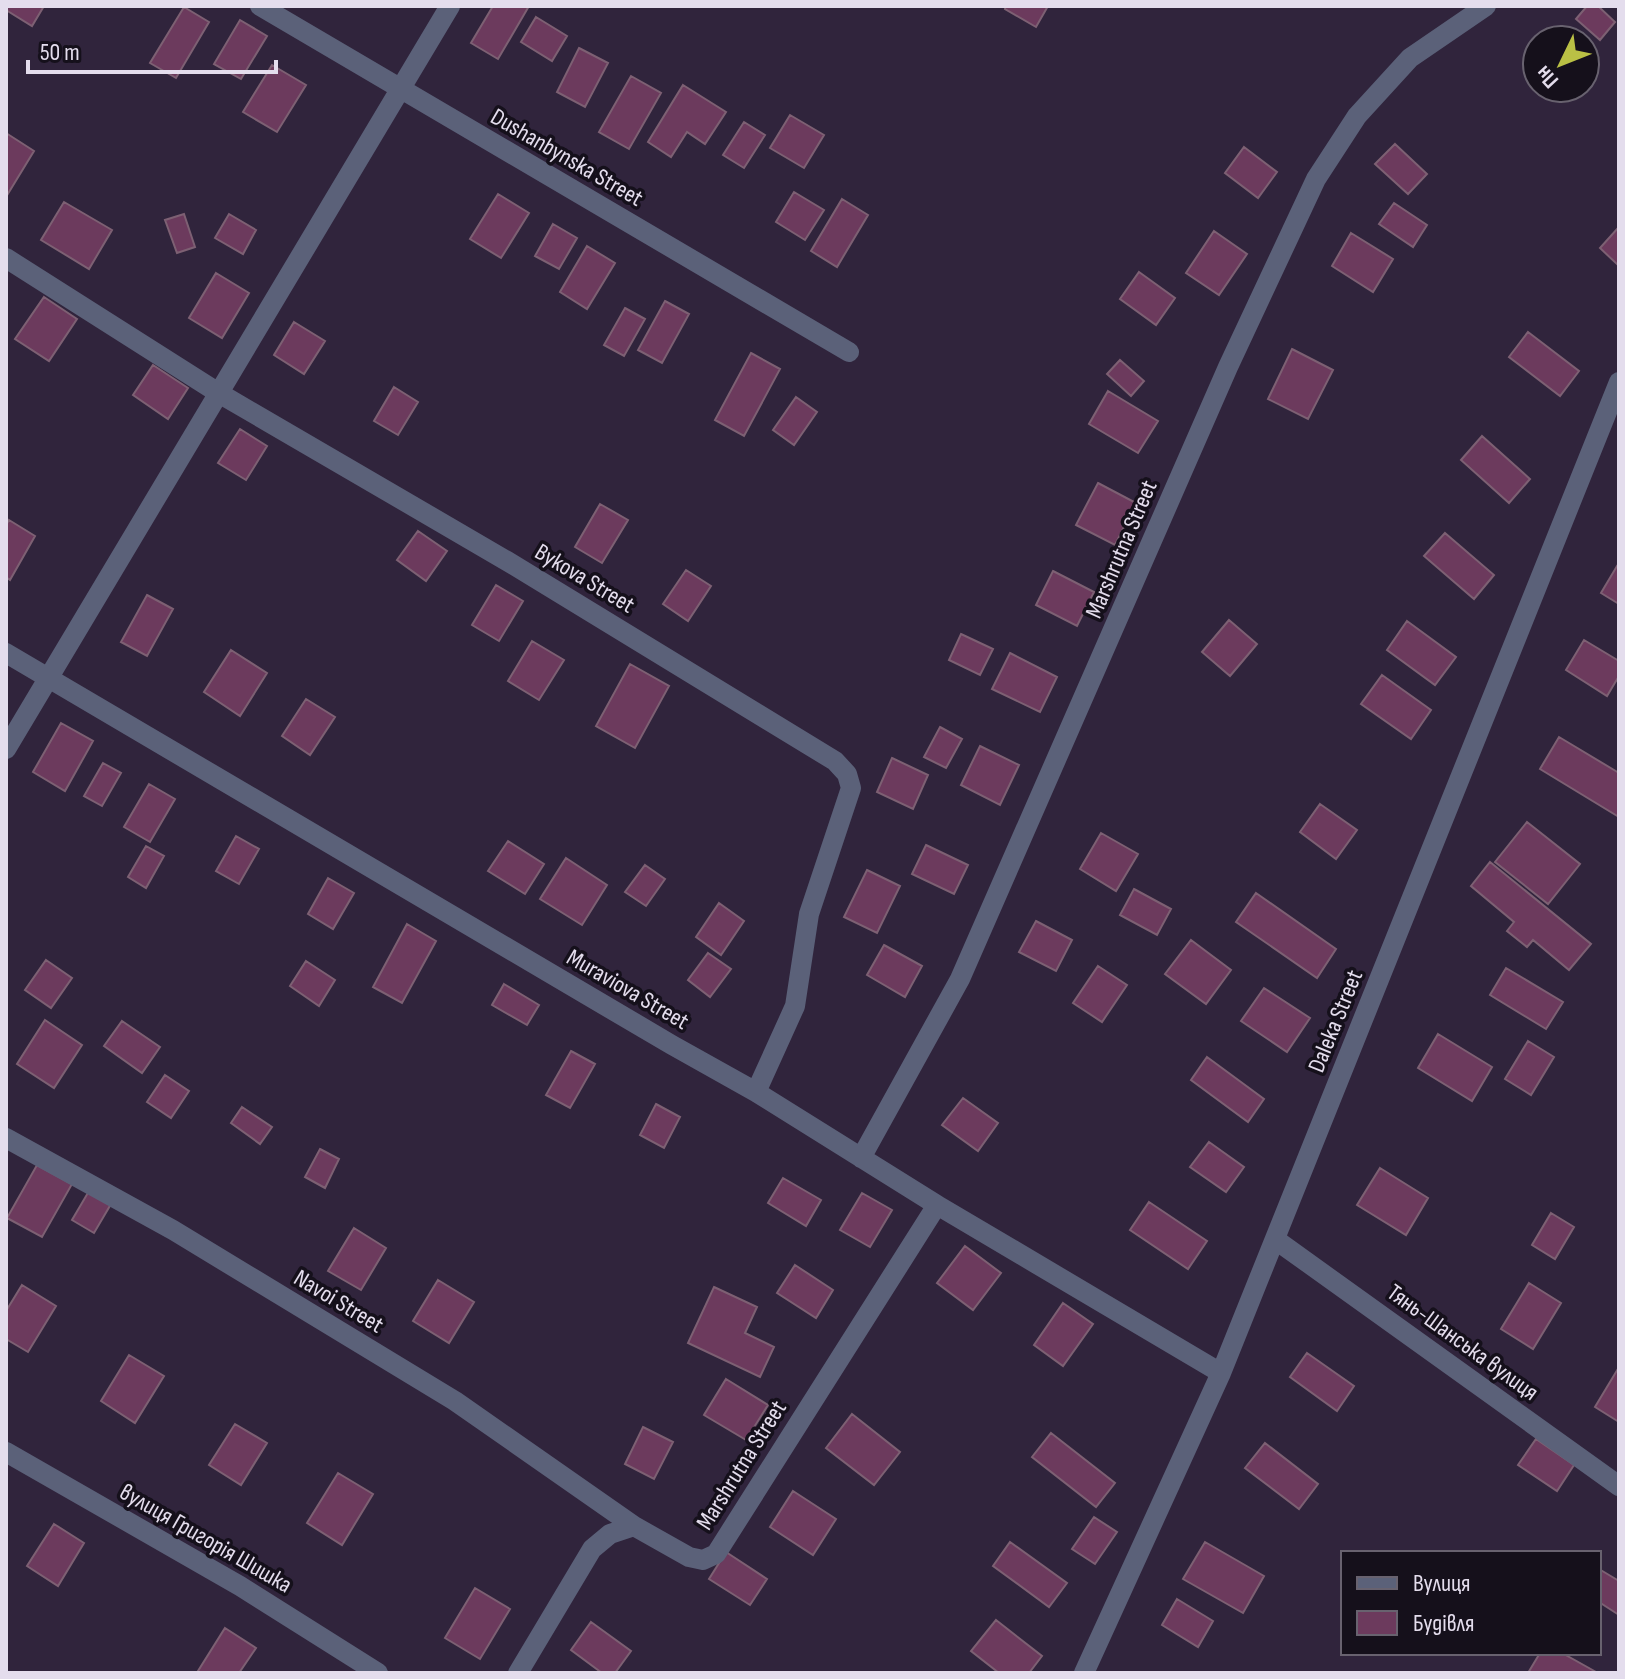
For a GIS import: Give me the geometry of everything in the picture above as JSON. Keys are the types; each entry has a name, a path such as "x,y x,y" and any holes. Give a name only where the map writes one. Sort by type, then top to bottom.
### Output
{"street":[{"name":"Dushanbynska Street","path":"260,6 849,352"},
{"path":"6,749 450,6"},
{"name":"Marshrutna Street","path":"861,1158 960,979 1228,367 1316,179 1357,116 1410,58 1486,6"},
{"name":"Bykova Street","path":"6,258 217,392 520,569 835,761 847,774 851,788 809,914 795,1006 756,1092"},
{"name":"Daleka Street","path":"1084,1673 1221,1373 1619,382"},
{"name":"Muraviova Street","path":"6,653 756,1092 937,1205 1221,1373"},
{"name":"Navoi Street","path":"6,1138 173,1230 455,1401 634,1526"},
{"name":"Marshrutna Street","path":"634,1526 689,1557 703,1560 716,1554 937,1205"},
{"name":"Тянь-Шанська вулиця","path":"1276,1240 1619,1486"},
{"name":"вулиця Григорія Шишка","path":"6,1452 240,1586 378,1673"},
{"path":"518,1673 592,1549 610,1534 634,1526"}],"building":[{"path":"6,6 44,6 32,26 6,10"},
{"path":"493,6 529,6 498,59 471,43"},
{"path":"1006,6 1048,6 1036,27 1005,9"},
{"path":"1587,6 1598,6 1615,22 1601,39 1601,24 1582,24 1576,19"},
{"path":"184,7 209,22 176,78 150,63"},
{"path":"536,17 567,36 552,61 521,42"},
{"path":"240,20 267,36 241,79 214,64"},
{"path":"579,48 608,63 585,107 557,92"},
{"path":"272,65 306,85 277,132 243,112"},
{"path":"631,76 661,93 629,149 599,132"},
{"path":"683,85 726,112 705,144 687,132 671,157 648,142"},
{"path":"790,115 824,135 804,168 770,148"},
{"path":"744,122 765,135 744,168 723,155"},
{"path":"6,133 34,151 6,197"},
{"path":"1395,144 1427,174 1408,194 1375,164"},
{"path":"1244,147 1277,172 1258,198 1225,173"},
{"path":"794,192 824,210 805,240 776,222"},
{"path":"498,194 529,213 501,258 470,239"},
{"path":"842,199 868,215 837,267 811,251"},
{"path":"64,202 112,230 89,269 41,240"},
{"path":"1394,203 1427,225 1413,247 1379,224"},
{"path":"184,214 195,247 177,253 165,220"},
{"path":"229,214 256,230 243,254 215,238"},
{"path":"553,224 577,238 559,269 535,256"},
{"path":"1619,229 1619,266 1600,248"},
{"path":"1214,231 1247,254 1219,295 1186,273"},
{"path":"1351,233 1393,259 1373,292 1332,266"},
{"path":"587,246 615,263 587,309 560,292"},
{"path":"1139,272 1175,298 1156,325 1120,299"},
{"path":"216,273 249,293 222,338 189,318"},
{"path":"44,297 77,319 49,361 15,339"},
{"path":"665,301 689,314 662,363 638,350"},
{"path":"625,308 645,319 624,356 604,345"},
{"path":"294,322 325,341 304,374 274,355"},
{"path":"1528,332 1579,371 1560,396 1509,357"},
{"path":"1292,349 1333,370 1308,419 1268,399"},
{"path":"751,353 780,369 744,436 715,420"},
{"path":"1120,360 1144,381 1131,396 1107,374"},
{"path":"153,365 188,388 168,419 133,395"},
{"path":"394,387 418,402 398,435 374,421"},
{"path":"1108,391 1158,421 1138,453 1089,424"},
{"path":"796,397 817,412 794,445 773,430"},
{"path":"240,429 267,446 246,480 218,463"},
{"path":"1482,436 1530,479 1509,503 1461,460"},
{"path":"1098,483 1136,503 1115,545 1076,525"},
{"path":"600,504 628,520 602,563 575,547"},
{"path":"9,520 35,536 10,580 6,577 6,525"},
{"path":"418,531 447,551 426,581 397,560"},
{"path":"1445,533 1494,575 1474,599 1424,556"},
{"path":"1617,566 1619,568 1619,604 1601,593"},
{"path":"686,570 711,586 688,621 663,604"},
{"path":"1053,571 1094,592 1077,626 1036,605"},
{"path":"496,585 523,601 499,641 472,625"},
{"path":"147,595 173,609 147,656 121,642"},
{"path":"1229,620 1257,644 1230,676 1202,652"},
{"path":"1407,621 1456,657 1435,685 1387,650"},
{"path":"961,634 993,649 980,675 949,660"},
{"path":"1584,640 1619,661 1619,676 1607,696 1566,670"},
{"path":"532,641 564,660 539,700 508,681"},
{"path":"231,650 267,673 240,716 204,692"},
{"path":"1010,653 1057,677 1040,712 992,689"},
{"path":"630,664 669,686 635,748 596,726"},
{"path":"1382,675 1431,710 1411,739 1361,704"},
{"path":"306,699 335,717 310,755 282,736"},
{"path":"61,723 93,741 65,791 33,772"},
{"path":"940,727 962,739 946,768 924,757"},
{"path":"1559,737 1619,773 1619,817 1540,769"},
{"path":"980,746 1019,765 1000,805 961,785"},
{"path":"892,758 928,775 913,809 877,792"},
{"path":"103,763 121,773 102,806 84,796"},
{"path":"149,784 175,799 150,842 124,827"},
{"path":"1320,804 1357,830 1336,859 1300,832"},
{"path":"1527,822 1580,864 1548,904 1495,862"},
{"path":"1101,833 1138,854 1116,891 1080,869"},
{"path":"236,836 259,849 239,884 216,871"},
{"path":"508,841 544,864 525,894 488,871"},
{"path":"926,845 968,865 954,894 912,874"},
{"path":"146,846 164,856 146,888 128,877"},
{"path":"566,858 607,885 582,925 540,899"},
{"path":"1490,862 1591,944 1569,970 1533,940 1527,947 1507,931 1514,922 1471,886"},
{"path":"645,865 665,879 646,906 625,892"},
{"path":"867,870 900,886 877,933 844,917"},
{"path":"328,878 354,893 333,929 308,914"},
{"path":"1134,889 1171,909 1157,935 1120,915"},
{"path":"1256,893 1336,949 1317,978 1236,922"},
{"path":"719,903 744,921 721,955 696,937"},
{"path":"1036,921 1072,940 1056,971 1019,952"},
{"path":"407,924 436,941 402,1003 373,987"},
{"path":"1191,940 1231,970 1206,1004 1165,974"},
{"path":"884,945 922,966 905,997 867,975"},
{"path":"708,953 731,969 710,997 688,980"},
{"path":"46,960 72,978 51,1008 25,990"},
{"path":"306,961 335,980 319,1006 290,986"},
{"path":"1098,966 1127,985 1102,1022 1073,1003"},
{"path":"1506,968 1563,1002 1546,1029 1490,995"},
{"path":"504,984 539,1005 527,1025 492,1005"},
{"path":"1264,988 1310,1018 1287,1052 1241,1021"},
{"path":"45,1020 82,1045 54,1088 17,1064"},
{"path":"122,1021 160,1047 142,1073 104,1046"},
{"path":"1438,1034 1492,1067 1472,1101 1418,1068"},
{"path":"1528,1041 1554,1057 1531,1095 1505,1079"},
{"path":"571,1051 595,1064 570,1108 546,1095"},
{"path":"1207,1057 1264,1099 1248,1122 1191,1080"},
{"path":"165,1075 189,1091 171,1118 147,1102"},
{"path":"963,1098 998,1123 978,1151 942,1125"},
{"path":"656,1104 680,1117 664,1148 640,1135"},
{"path":"242,1107 272,1127 260,1144 231,1123"},
{"path":"1209,1142 1244,1167 1226,1192 1190,1167"},
{"path":"320,1149 339,1159 325,1188 305,1177"},
{"path":"37,1165 72,1184 42,1237 7,1218"},
{"path":"1380,1168 1428,1198 1406,1235 1357,1205"},
{"path":"783,1178 821,1200 806,1226 768,1203"},
{"path":"89,1191 111,1204 94,1233 72,1220"},
{"path":"862,1193 892,1210 870,1247 840,1230"},
{"path":"1149,1202 1207,1241 1188,1269 1130,1230"},
{"path":"1551,1213 1574,1227 1555,1259 1532,1245"},
{"path":"354,1228 386,1248 361,1290 328,1271"},
{"path":"965,1246 1001,1273 973,1310 937,1283"},
{"path":"795,1265 833,1290 816,1318 777,1293"},
{"path":"438,1280 474,1302 449,1343 413,1321"},
{"path":"1529,1283 1561,1303 1533,1349 1501,1329"},
{"path":"22,1285 56,1306 28,1352 6,1339 6,1311"},
{"path":"714,1287 757,1307 745,1333 774,1347 760,1377 688,1343"},
{"path":"1063,1303 1093,1324 1063,1366 1034,1345"},
{"path":"1307,1353 1354,1386 1337,1411 1290,1377"},
{"path":"129,1355 164,1376 135,1423 101,1401"},
{"path":"1619,1367 1619,1422 1595,1407"},
{"path":"726,1379 768,1405 746,1440 704,1415"},
{"path":"852,1414 900,1452 874,1485 826,1448"},
{"path":"235,1424 267,1443 241,1485 209,1465"},
{"path":"643,1427 673,1442 654,1479 625,1464"},
{"path":"1051,1433 1115,1483 1096,1507 1032,1457"},
{"path":"1536,1439 1574,1465 1557,1491 1518,1465"},
{"path":"1265,1443 1318,1484 1299,1509 1245,1468"},
{"path":"338,1473 373,1494 342,1545 307,1523"},
{"path":"793,1491 836,1519 813,1555 770,1527"},
{"path":"1094,1517 1117,1532 1095,1564 1072,1549"},
{"path":"54,1524 84,1543 58,1586 27,1566"},
{"path":"1010,1542 1067,1583 1049,1607 993,1566"},
{"path":"1205,1542 1264,1576 1243,1613 1183,1579"},
{"path":"726,1552 767,1579 750,1605 709,1579"},
{"path":"1601,1570 1619,1581 1619,1615 1601,1603"},
{"path":"475,1588 510,1609 480,1659 445,1638"},
{"path":"1177,1599 1213,1621 1198,1647 1162,1625"},
{"path":"996,1620 1042,1656 1029,1673 999,1673 971,1651"},
{"path":"591,1622 631,1651 615,1673 602,1673 571,1650"},
{"path":"225,1628 256,1648 239,1673 201,1673 198,1671"},
{"path":"1539,1655 1566,1655 1596,1672 1528,1673"}]}
